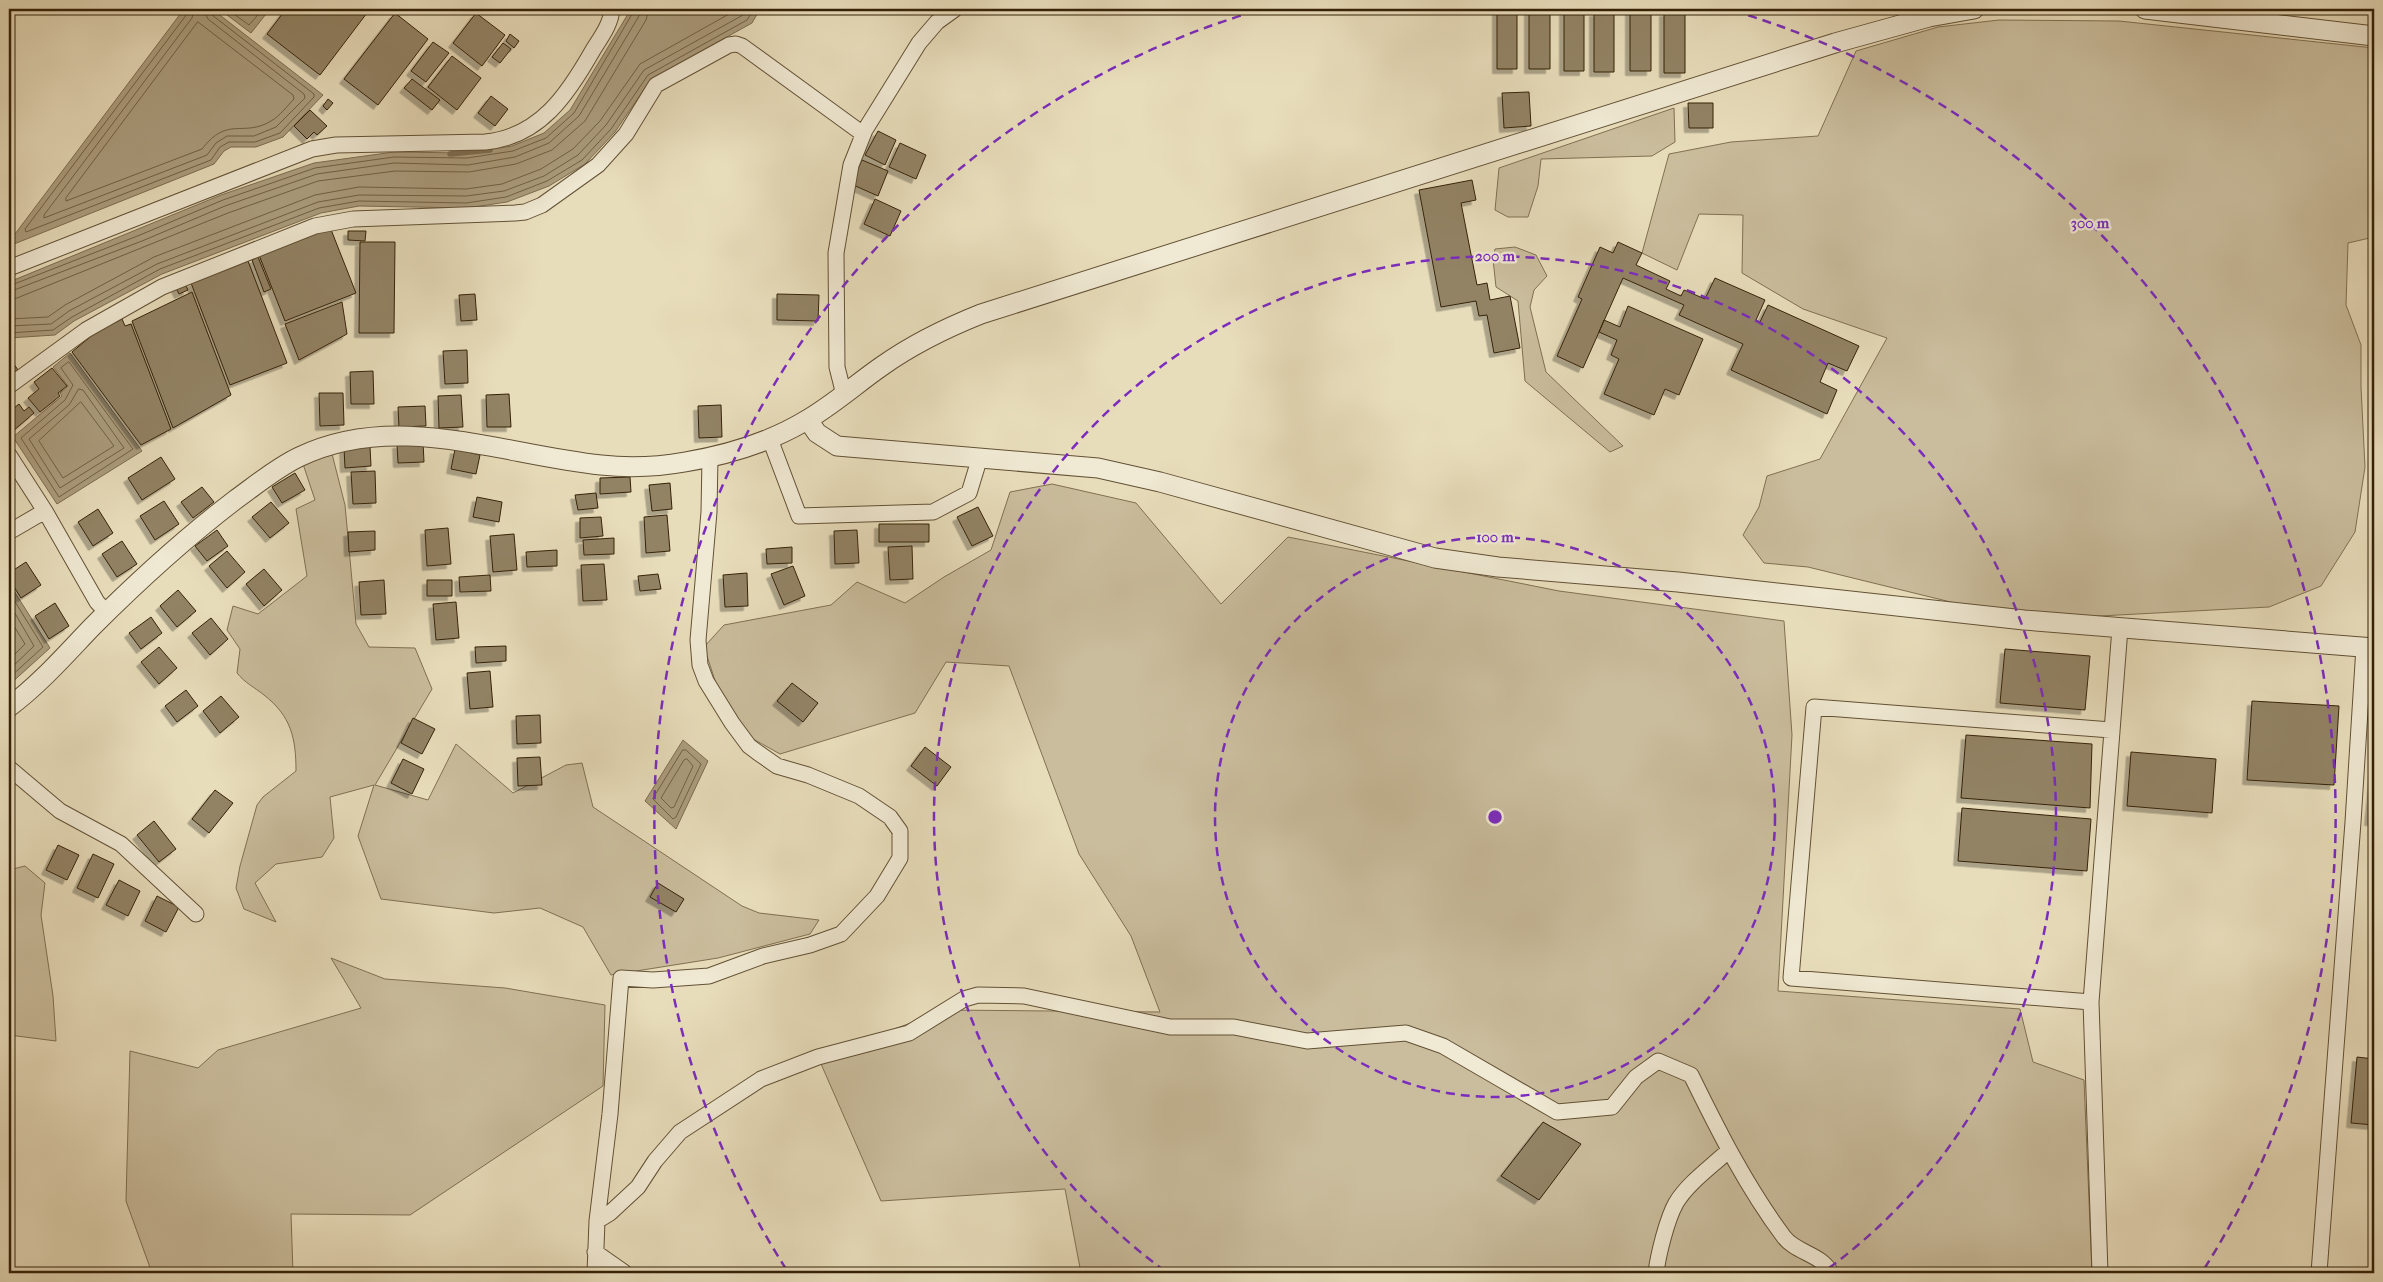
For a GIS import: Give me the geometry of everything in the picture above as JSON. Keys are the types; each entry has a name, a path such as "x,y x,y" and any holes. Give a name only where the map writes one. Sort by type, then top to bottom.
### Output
{"street":[{"path":"9,268 312,149 336,145 485,142 498,141 521,134 542,120 569,90 608,23 612,9"},
{"path":"844,395 837,367 836,254 851,165 863,134 919,43 937,22 955,9"},
{"path":"9,708 42,679 107,612 198,529 270,474 299,457 330,445 388,436 436,438 578,462 621,467 664,465 710,458 770,439 808,420 901,353 940,331 980,314 1835,43 1929,18 1974,9"},
{"path":"2145,9 2374,36"},
{"path":"9,386 86,330 152,292 315,226 353,219 516,213 534,210 598,165 608,155 634,122 656,85 729,45 736,44 742,46 863,134"},
{"path":"808,420 817,433 837,446 1098,468 1152,480 1435,558 1498,567 1678,582 2006,618 2369,648 2352,831 2319,1273"},
{"path":"770,439 799,516 933,512 969,493 980,457"},
{"path":"9,455 45,512 96,602 107,612"},
{"path":"594,1273 597,1221 622,978 653,980 709,976 763,956 810,945 841,934 877,896 900,858 900,831 890,817 859,796 808,775 777,766 749,746 711,691 700,665 698,640 709,512 710,458"},
{"path":"9,532 45,512"},
{"path":"2100,1273 2091,1002 2120,628"},
{"path":"2091,1002 1791,978 1814,707 2111,730"},
{"path":"10,772 60,811 121,844 196,914"},
{"path":"597,1221 610,1213 638,1187 680,1132 761,1079 818,1057 908,1033 964,999 978,995 1024,996 1170,1027 1234,1027 1307,1041 1406,1033 1443,1046 1557,1112 1612,1107 1636,1078 1658,1061 1691,1076 1728,1151 1786,1239 1828,1265 1831,1273"},
{"path":"1656,1273 1658,1256 1676,1204 1693,1184 1728,1151"},
{"path":"596,1252 625,1273"}],"shaded area":[{"path":"1999,20 2119,21 2374,48 2374,237 2348,243 2346,305 2361,345 2365,467 2355,532 2321,586 2269,607 2024,620 1808,567 1764,563 1743,535 1759,507 1767,476 1820,459 1887,338 1803,309 1742,273 1743,215 1699,214 1677,270 1642,253 1669,154 1731,142 1818,136 1856,51 1938,27"},
{"path":"1674,108 1675,142 1652,156 1541,159 1538,186 1528,217 1508,217 1495,210 1499,168"},
{"path":"1515,247 1536,255 1547,276 1534,290 1530,307 1546,372 1623,446 1610,452 1525,381 1518,301 1496,287 1493,259 1495,249"},
{"path":"331,450 345,505 356,624 369,647 415,648 432,689 375,785 428,800 456,744 513,793 566,765 582,763 593,807 742,906 759,913 819,920 810,934 718,958 611,975 583,927 540,908 494,913 381,899 358,836 374,785 330,797 334,838 322,857 276,864 255,883 276,922 244,909 236,888 240,866 257,805 263,797 296,771 296,759 290,728 280,711 237,673 240,649 227,630 233,606 258,614 307,576 296,509 315,500 303,464"},
{"path":"1052,484 1136,503 1221,604 1288,537 1559,591 1784,621 1792,735 1778,991 2020,1009 2033,1062 2084,1080 2092,1273 1081,1273 1065,1189 881,1201 818,1057 946,1010 1160,1012 1131,936 1079,854 1009,666 946,662 915,713 780,754 730,726 704,647 724,625 831,605 857,582 905,603 944,577 991,550 1010,492"},
{"path":"25,866 45,883 41,915 53,996 56,1041 9,1035 9,870"},
{"path":"331,958 385,979 505,988 605,1005 603,1086 410,1215 291,1214 293,1273 152,1273 126,1201 130,1051 198,1068 218,1050 361,1008"}],"water":[{"path":"184,9 212,9 323,95 283,137 256,147 231,147 224,151 214,164 9,246 9,242"},
{"path":"219,9 270,9 251,33"},
{"path":"631,9 760,9 752,23 651,79 615,132 585,164 549,186 507,202 467,208 359,206 321,213 162,274 74,321 55,335 9,338 9,282 221,195 314,163 394,152 467,153 512,146 544,133 570,110"},
{"path":"70,353 142,451 57,504 13,437 62,396 60,393 68,386 53,367"},
{"path":"9,583 50,648 9,685"},
{"path":"683,740 708,761 676,829 645,801"}],"building":[{"path":"286,9 370,9 320,75 267,34"},
{"path":"1497,9 1517,9 1517,69 1497,69"},
{"path":"1529,9 1550,9 1550,69 1529,69"},
{"path":"1630,10 1651,10 1651,71 1630,71"},
{"path":"1564,11 1584,11 1584,71 1564,71"},
{"path":"1594,12 1614,12 1614,72 1594,72"},
{"path":"1664,12 1685,12 1685,73 1664,73"},
{"path":"395,13 428,39 378,105 344,79"},
{"path":"476,13 505,35 482,66 453,43"},
{"path":"510,34 519,41 514,48 506,41"},
{"path":"433,42 449,53 426,82 411,71"},
{"path":"503,43 511,49 500,63 492,57"},
{"path":"452,56 481,78 457,110 428,87"},
{"path":"412,79 440,100 432,110 404,88"},
{"path":"1529,92 1531,126 1504,128 1502,93"},
{"path":"491,96 508,109 495,126 478,113"},
{"path":"328,99 333,103 327,110 323,106"},
{"path":"1688,103 1713,103 1713,128 1689,128"},
{"path":"310,110 327,126 317,135 314,132 307,139 294,126"},
{"path":"878,131 896,140 885,165 865,155"},
{"path":"900,143 926,155 916,179 889,167"},
{"path":"862,160 888,171 878,196 851,184"},
{"path":"1472,180 1476,200 1461,203 1477,285 1487,283 1490,300 1510,296 1520,348 1494,353 1487,315 1479,316 1476,301 1441,307 1419,190"},
{"path":"875,199 901,211 890,236 864,224"},
{"path":"330,227 356,293 285,321 259,255"},
{"path":"348,231 366,231 365,241 348,240"},
{"path":"360,242 395,242 394,333 359,333"},
{"path":"1618,242 1642,253 1636,265 1670,281 1666,289 1681,296 1684,290 1705,299 1715,278 1765,300 1756,320 1760,322 1768,305 1859,346 1847,371 1828,363 1820,382 1837,390 1827,414 1731,370 1743,344 1679,315 1684,305 1623,278 1583,368 1557,356 1582,299 1578,297 1600,247 1613,253"},
{"path":"258,257 271,289 264,292 252,260"},
{"path":"248,261 287,363 230,385 191,283"},
{"path":"185,284 188,290 179,294 176,288"},
{"path":"192,292 231,395 173,428 132,321"},
{"path":"475,294 477,320 461,321 459,295"},
{"path":"777,294 819,295 818,321 777,320"},
{"path":"342,302 347,334 299,360 285,324"},
{"path":"1628,306 1703,339 1679,395 1665,389 1654,415 1604,394 1619,359 1611,355 1617,340 1599,332 1604,320 1620,327"},
{"path":"122,319 125,326 131,324 171,429 141,445 72,352 96,332"},
{"path":"467,350 468,383 445,384 443,351"},
{"path":"9,357 18,370 9,376"},
{"path":"52,368 67,386 58,393 60,396 40,412 28,398 39,389 34,382"},
{"path":"373,371 374,404 351,404 350,372"},
{"path":"319,393 343,393 344,425 320,426"},
{"path":"509,394 511,427 487,427 486,395"},
{"path":"461,395 463,427 439,428 438,396"},
{"path":"19,404 24,411 29,407 34,413 13,431 9,426 9,412"},
{"path":"721,405 722,437 699,438 698,406"},
{"path":"425,406 426,426 399,427 398,407"},
{"path":"423,442 424,462 398,463 397,444"},
{"path":"370,447 371,466 345,468 344,448"},
{"path":"455,449 480,455 476,474 451,469"},
{"path":"161,457 175,479 142,500 128,478"},
{"path":"375,471 376,503 353,504 351,472"},
{"path":"295,473 305,490 282,503 272,487"},
{"path":"630,477 631,492 600,494 600,478"},
{"path":"670,483 672,509 652,511 649,485"},
{"path":"202,487 214,502 193,518 181,502"},
{"path":"596,493 598,508 578,510 575,495"},
{"path":"477,497 502,502 499,522 473,517"},
{"path":"164,501 179,524 155,540 140,516"},
{"path":"271,502 289,523 270,538 252,517"},
{"path":"978,507 993,536 972,546 957,517"},
{"path":"98,509 113,533 93,546 78,522"},
{"path":"667,515 670,551 646,553 644,517"},
{"path":"601,517 603,536 580,538 580,518"},
{"path":"879,524 929,524 929,542 879,542"},
{"path":"448,528 451,564 427,566 425,530"},
{"path":"217,530 228,546 207,561 195,546"},
{"path":"857,530 859,563 835,564 834,531"},
{"path":"375,531 375,550 349,552 348,532"},
{"path":"514,534 517,570 493,572 490,536"},
{"path":"614,538 614,554 584,555 583,540"},
{"path":"122,541 137,564 117,577 102,554"},
{"path":"912,546 913,579 890,580 888,547"},
{"path":"792,547 792,563 767,564 766,549"},
{"path":"557,550 557,566 527,567 526,552"},
{"path":"227,551 245,572 227,588 209,566"},
{"path":"26,562 41,585 21,598 9,579 9,573"},
{"path":"604,564 607,600 583,601 581,565"},
{"path":"793,566 805,596 784,605 771,574"},
{"path":"264,569 282,590 264,606 246,584"},
{"path":"747,573 748,606 725,607 723,575"},
{"path":"658,574 661,589 640,591 638,576"},
{"path":"490,575 491,591 460,592 459,577"},
{"path":"384,580 386,614 361,615 359,582"},
{"path":"427,580 452,580 452,596 427,596"},
{"path":"178,590 196,611 177,627 160,606"},
{"path":"456,602 459,638 436,640 433,604"},
{"path":"55,603 69,626 49,639 35,616"},
{"path":"151,617 162,633 141,649 129,633"},
{"path":"211,618 228,639 210,655 192,633"},
{"path":"506,646 506,661 476,663 475,647"},
{"path":"159,647 177,668 159,684 141,662"},
{"path":"2005,649 2090,656 2085,710 2000,703"},
{"path":"490,671 493,707 470,709 467,673"},
{"path":"792,683 818,703 803,722 777,701"},
{"path":"186,690 198,706 177,722 165,706"},
{"path":"221,696 239,717 220,733 203,711"},
{"path":"2252,701 2339,706 2334,785 2247,780"},
{"path":"540,715 541,743 517,744 516,716"},
{"path":"413,718 435,729 422,754 401,743"},
{"path":"1966,735 2092,744 2090,808 1961,798"},
{"path":"925,747 951,767 937,786 911,766"},
{"path":"2131,752 2216,759 2212,813 2127,806"},
{"path":"540,757 542,785 518,786 517,758"},
{"path":"403,759 424,769 412,794 391,783"},
{"path":"2374,766 2374,821 2369,821"},
{"path":"215,790 233,803 209,833 192,819"},
{"path":"1962,808 2091,819 2087,871 1958,861"},
{"path":"154,821 176,849 159,862 137,835"},
{"path":"58,845 79,855 67,880 46,870"},
{"path":"93,854 114,864 98,898 77,888"},
{"path":"119,880 140,891 128,916 106,905"},
{"path":"658,883 684,899 676,912 650,897"},
{"path":"157,896 179,907 166,932 145,921"},
{"path":"2357,1057 2374,1059 2374,1125 2351,1123"},
{"path":"1543,1122 1581,1144 1539,1200 1501,1176"}],"waterway":[{"path":"450,154 490,150"}]}
